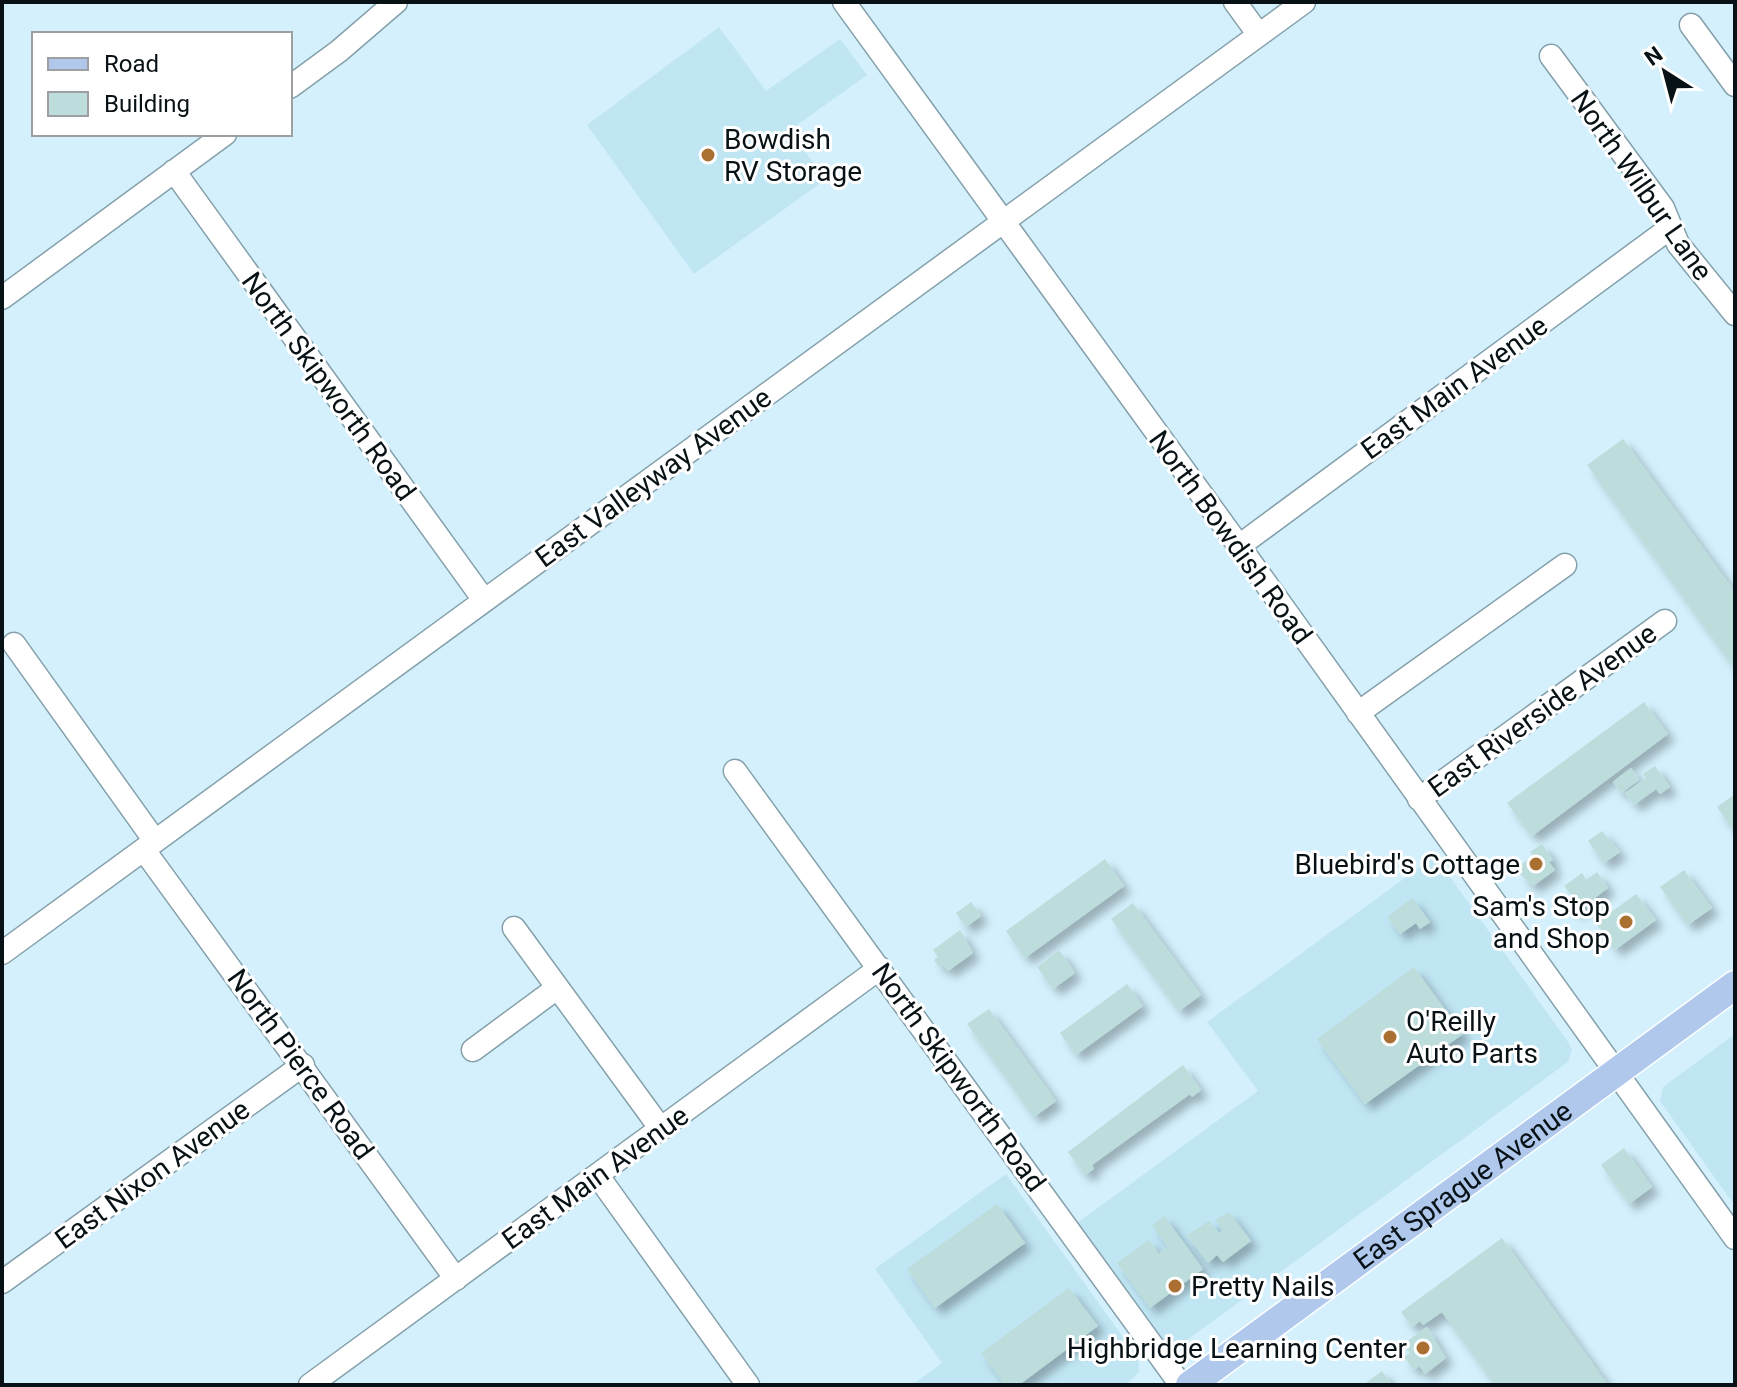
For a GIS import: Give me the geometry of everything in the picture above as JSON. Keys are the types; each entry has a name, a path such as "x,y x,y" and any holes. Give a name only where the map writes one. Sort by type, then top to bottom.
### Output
{"main road":[{"name":"East Sprague Avenue","path":"1190,1385 1735,985"}],"street":[{"path":"292,86 339,51 396,2"},
{"name":"North Bowdish Road","path":"844,2 1735,1238"},
{"path":"1235,2 1259,35"},
{"name":"East Valleyway Avenue","path":"2,953 1304,2"},
{"path":"1691,25 1735,85"},
{"name":"North Wilbur Lane","path":"1551,56 1663,208 1678,244 1734,314"},
{"path":"2,298 222,136"},
{"name":"North Skipworth Road","path":"174,171 484,600"},
{"name":"East Main Avenue","path":"1239,546 1670,228"},
{"path":"1358,713 1565,565"},
{"name":"East Riverside Avenue","path":"1419,799 1665,621"},
{"name":"North Pierce Road","path":"14,644 303,1065 456,1279"},
{"name":"North Skipworth Road","path":"735,771 1181,1385"},
{"path":"514,928 661,1129"},
{"name":"East Main Avenue","path":"310,1385 880,968"},
{"path":"473,1050 557,988"},
{"name":"East Nixon Avenue","path":"2,1282 303,1065"},
{"path":"598,1176 748,1385"}],"shaded area":[{"name":"Bowdish RV Storage","path":"719,27 766,91 840,39 867,75 790,130 825,180 694,274 587,125"},
{"path":"1435,856 1568,1042 1572,1050 1568,1062 1179,1346 1167,1350 1073,1226 1258,1091 1207,1022"},
{"path":"1735,1034 1735,1206 1660,1101 1663,1087"},
{"path":"1006,1174 1138,1358 1139,1372 1126,1385 912,1385 942,1363 875,1269"}],"building":[{"path":"1623,439 1735,592 1735,669 1587,465"},
{"path":"1644,702 1668,734 1532,836 1507,803"},
{"path":"1655,766 1670,787 1660,794 1656,789 1634,805 1625,793 1646,778 1643,774"},
{"path":"1631,768 1639,780 1621,793 1613,782"},
{"path":"1735,794 1735,832 1717,807"},
{"path":"1602,831 1620,852 1604,863 1588,841"},
{"name":"Bluebird's Cottage","path":"1542,844 1553,860 1549,862 1555,870 1533,886 1520,874 1523,872 1519,866 1533,856 1530,852"},
{"path":"1105,859 1124,886 1025,958 1006,931"},
{"path":"1684,870 1712,908 1688,925 1660,887"},
{"path":"1597,872 1608,888 1576,912 1567,900 1572,896 1564,886 1582,873 1586,880"},
{"name":"Sam's Stop and Shop","path":"1636,894 1656,920 1615,950 1596,923"},
{"path":"1412,898 1430,922 1420,929 1416,923 1400,934 1387,917"},
{"path":"971,902 981,916 966,927 956,913"},
{"path":"1133,903 1201,995 1179,1011 1111,919"},
{"path":"960,930 973,953 948,971 943,964 939,967 934,960 938,957 933,950"},
{"path":"1059,950 1075,973 1053,989 1037,967"},
{"name":"O'Reilly Auto Parts","path":"1414,967 1463,1034 1365,1104 1317,1039"},
{"path":"1127,984 1143,1006 1076,1055 1060,1033"},
{"path":"989,1009 1056,1101 1034,1117 967,1024"},
{"path":"1183,1065 1201,1090 1192,1097 1190,1094 1092,1165 1094,1169 1085,1175 1068,1152"},
{"path":"1624,1148 1652,1187 1629,1204 1601,1165"},
{"path":"997,1204 1025,1243 935,1308 907,1269"},
{"path":"1229,1212 1251,1241 1223,1262 1217,1255 1208,1263 1187,1235 1209,1221 1219,1233 1223,1230 1215,1220"},
{"path":"1164,1216 1203,1269 1150,1308 1117,1263 1149,1240 1159,1254 1168,1247 1152,1225"},
{"path":"1502,1238 1608,1385 1495,1385 1442,1312 1423,1325 1420,1321 1412,1327 1401,1312"},
{"path":"1069,1288 1098,1326 1019,1385 1005,1385 981,1353"},
{"name":"Highbridge Learning Center","path":"1427,1327 1446,1358 1425,1374 1419,1366 1414,1370 1404,1357 1410,1353 1403,1344"},
{"path":"1382,1371 1392,1385 1363,1385"}],"place":[{"name":"Bowdish RV Storage","path":"708,155"},
{"name":"Bluebird's Cottage","path":"1536,864"},
{"name":"Sam's Stop and Shop","path":"1626,922"},
{"name":"O'Reilly Auto Parts","path":"1390,1037"},
{"name":"Pretty Nails","path":"1175,1286"},
{"name":"Highbridge Learning Center","path":"1423,1348"}]}
